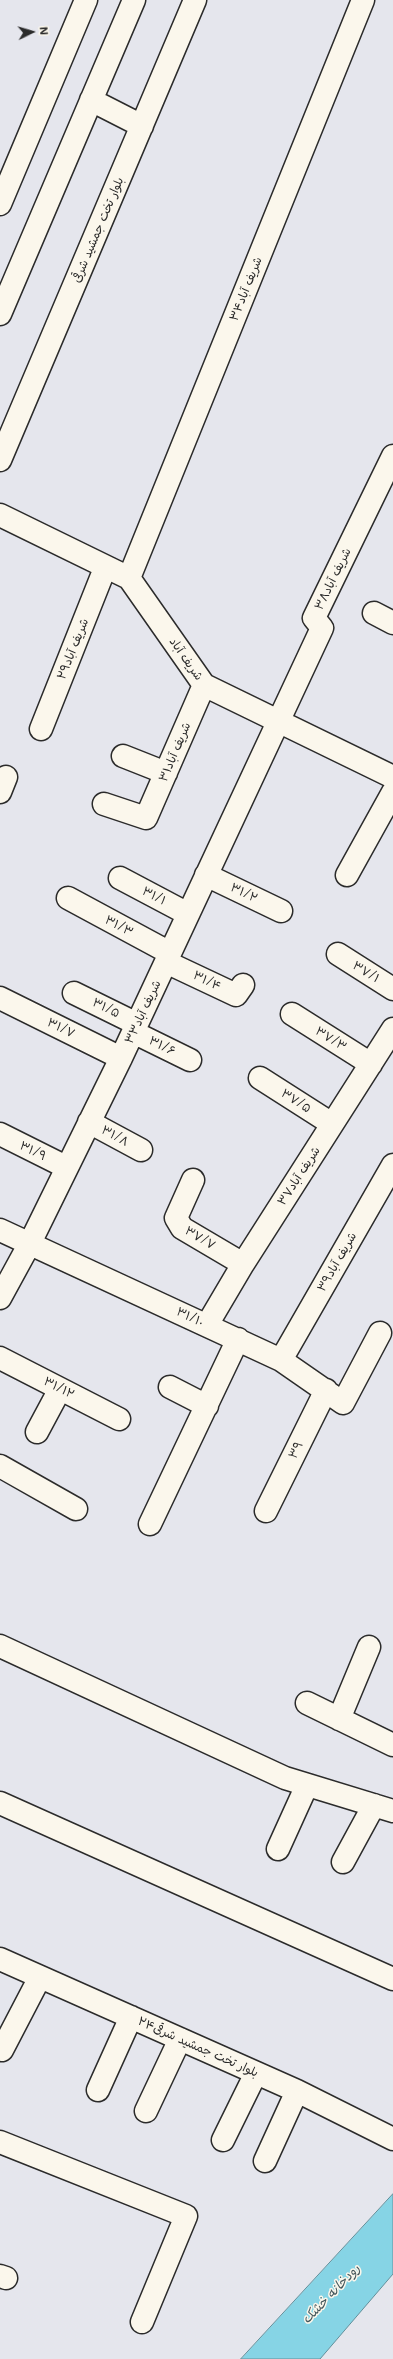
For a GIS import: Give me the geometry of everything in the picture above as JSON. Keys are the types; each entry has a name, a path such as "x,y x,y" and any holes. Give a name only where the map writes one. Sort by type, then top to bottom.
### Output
{"street":[{"path":"0,204 86,0"},
{"path":"0,314 134,0"},
{"name":"بلوار تخت جمشید شرقی","path":"0,460 196,0"},
{"name":"شریف آباد۳۴","path":"130,578 363,0"},
{"path":"91,100 142,126"},
{"name":"شریف آباد۳۸","path":"278,722 322,628 314,618 393,456"},
{"path":"0,515 105,568 130,578"},
{"name":"شریف آباد۲۹","path":"41,729 105,568"},
{"name":"شریف آباد","path":"130,578 204,685 393,777"},
{"path":"374,613 393,623"},
{"name":"شریف آباد۳۱","path":"104,804 146,818 204,685"},
{"name":"شریف آباد۳۳","path":"0,1298 30,1243 88,1122 121,1058 278,722"},
{"path":"123,756 166,773"},
{"path":"347,875 393,792"},
{"name":"۳۱/۲","path":"206,875 281,911"},
{"name":"۳۱/۱","path":"120,878 188,914"},
{"name":"۳۱/۳","path":"68,898 168,957"},
{"name":"۳۷/۱","path":"338,954 393,989"},
{"name":"۳۱/۴","path":"168,957 236,996 243,984"},
{"name":"۳۱/۵","path":"74,993 135,1028"},
{"name":"۳۱/۷","path":"0,998 121,1058"},
{"name":"۳۷/۳","path":"292,1014 371,1064"},
{"name":"۳۱/۶","path":"135,1028 190,1060"},
{"name":"شریف آباد۳۷","path":"207,1325 243,1264 393,1029"},
{"name":"۳۷/۵","path":"260,1078 332,1124"},
{"name":"۳۱/۸","path":"88,1122 140,1150"},
{"name":"۳۱/۹","path":"0,1134 66,1167"},
{"name":"شریف آباد۳۹","path":"281,1360 393,1165"},
{"name":"۳۷/۷","path":"193,1180 176,1218 182,1228 243,1264"},
{"name":"۳۱/۱۰","path":"0,1230 281,1360 343,1403 380,1333"},
{"path":"150,1524 238,1339"},
{"name":"۳۱/۱۲","path":"0,1358 118,1419"},
{"path":"170,1387 207,1406"},
{"path":"37,1432 60,1389"},
{"name":"۳۹","path":"266,1510 326,1390"},
{"path":"0,1466 76,1509"},
{"path":"0,1646 285,1778 383,1808 343,1862"},
{"path":"339,1719 369,1647"},
{"path":"307,1703 393,1745"},
{"path":"278,1849 308,1785"},
{"path":"0,1803 393,1978"},
{"name":"بلوار تخت جمشید شرقی۲۴","path":"0,1959 297,2091 393,2139"},
{"path":"2,2050 40,1977"},
{"path":"98,2090 131,2017"},
{"path":"146,2111 180,2039"},
{"path":"223,2140 256,2073"},
{"path":"265,2161 297,2091"},
{"path":"0,2142 186,2216 142,2322"}],"water":[{"name":"رودخانه خشک","path":"393,2194 393,2274 320,2359 241,2359"}]}
